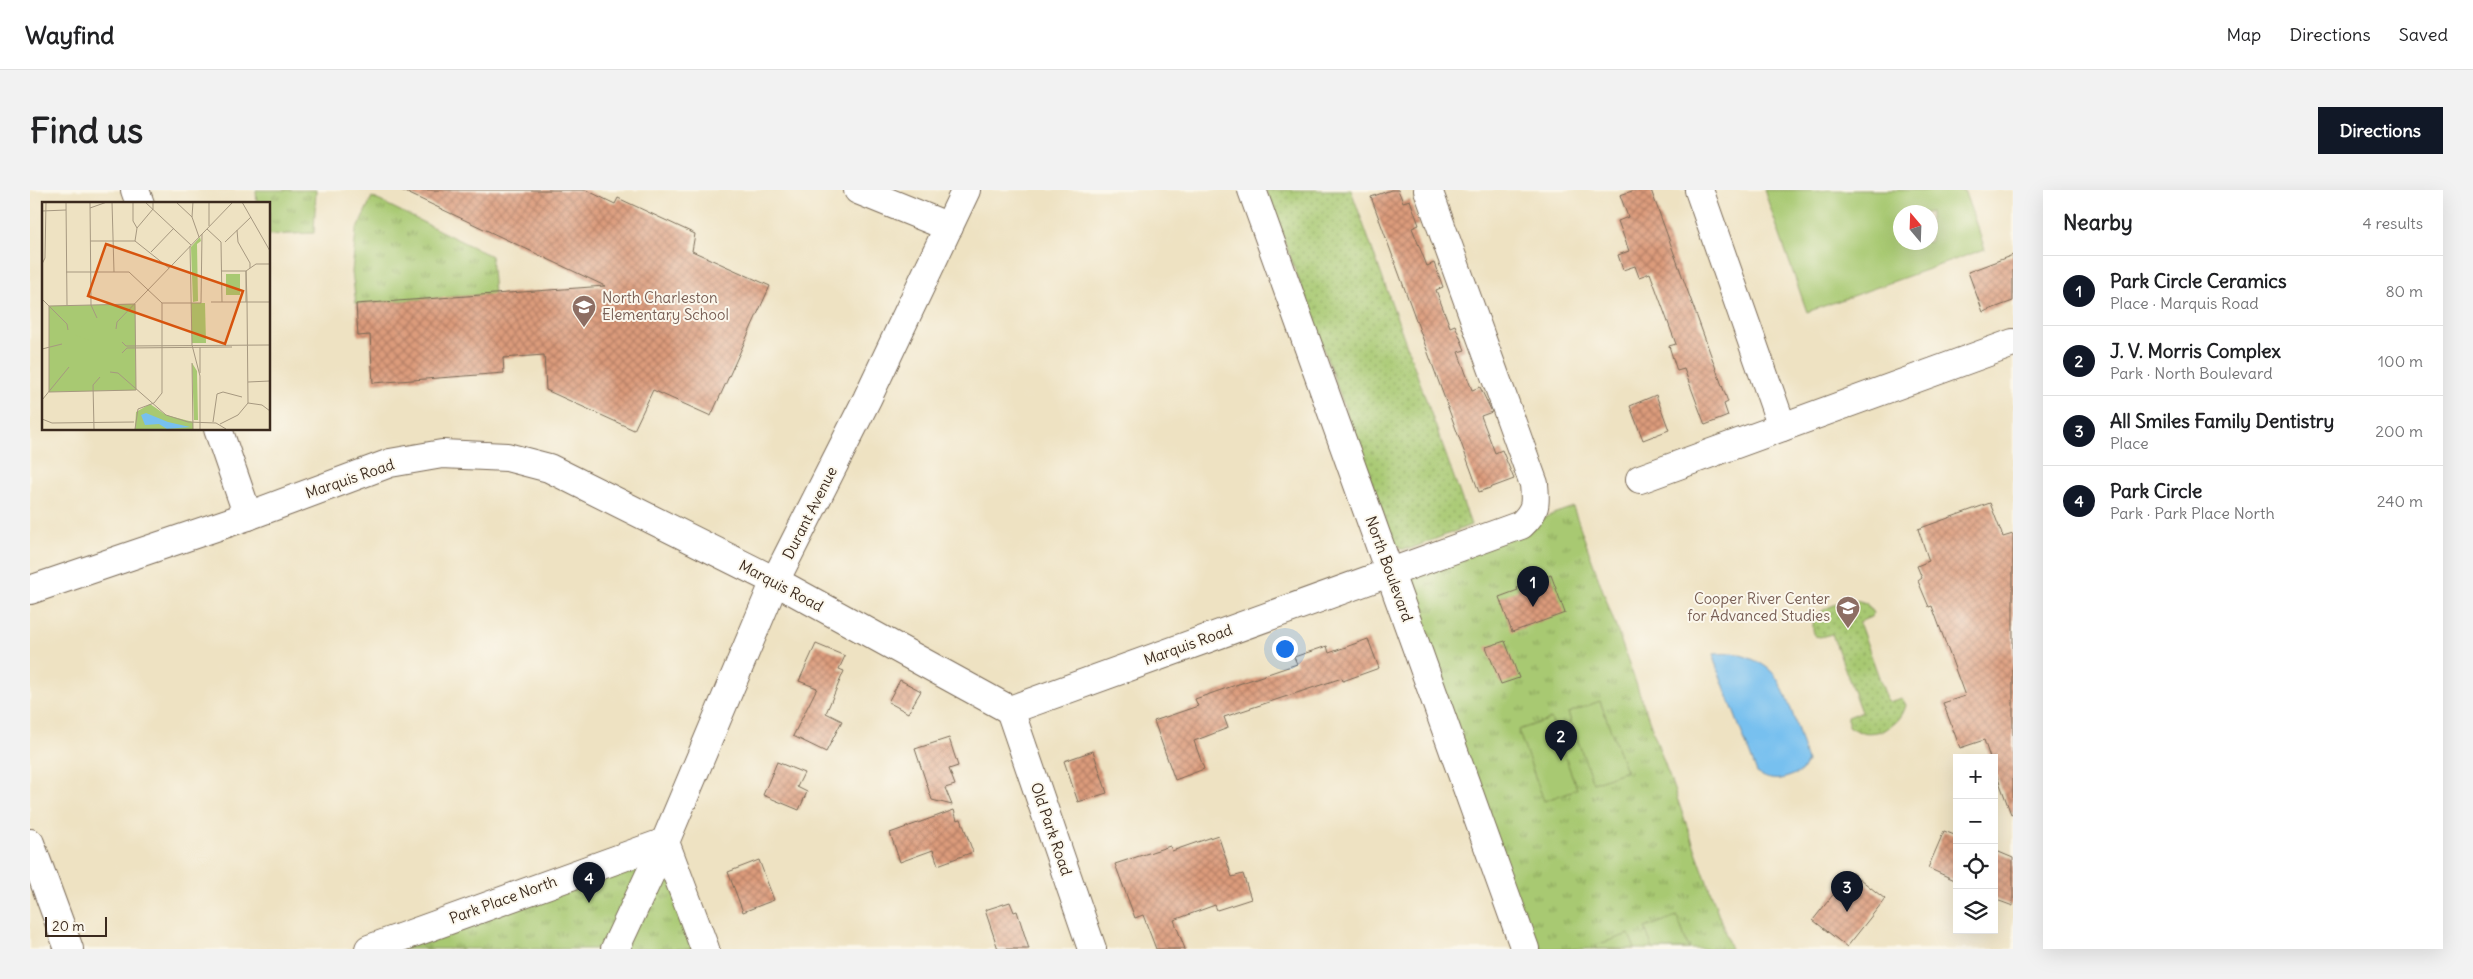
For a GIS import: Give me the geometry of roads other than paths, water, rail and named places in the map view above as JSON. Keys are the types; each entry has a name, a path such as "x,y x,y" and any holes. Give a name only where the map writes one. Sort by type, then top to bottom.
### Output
{"street":[{"path":"135,190 139,202"},
{"path":"858,190 949,226"},
{"name":"Durant Avenue","path":"615,949 665,842 775,581 859,415 966,190"},
{"name":"North Boulevard","path":"1252,190 1525,949"},
{"name":"Marquis Road","path":"30,590 248,516 390,463 442,454 506,457 549,468 775,581 1010,710 1521,525 1532,515 1535,500 1534,484 1428,190"},
{"path":"1699,190 1782,427"},
{"path":"1640,479 2013,343"},
{"path":"218,430 248,516"},
{"name":"Old Park Road","path":"1010,710 1092,949"},
{"path":"665,842 705,949"},
{"name":"Park Place North","path":"369,949 665,842"},
{"path":"30,843 69,949"}],"water":[{"path":"1733,653 1748,657 1762,664 1771,671 1783,689 1793,714 1807,762 1801,772 1779,779 1769,778 1757,773 1714,660 1714,654"}],"place":[{"name":"North Charleston Elementary School","path":"584,328"},
{"name":"Park Circle Ceramics","path":"1533,607"},
{"name":"Cooper River Center for Advanced Studies","path":"1848,629"},
{"name":"J. V. Morris Complex","path":"1561,761"},
{"name":"Park Circle","path":"589,903"},
{"name":"All Smiles Family Dentistry","path":"1847,912"}]}
